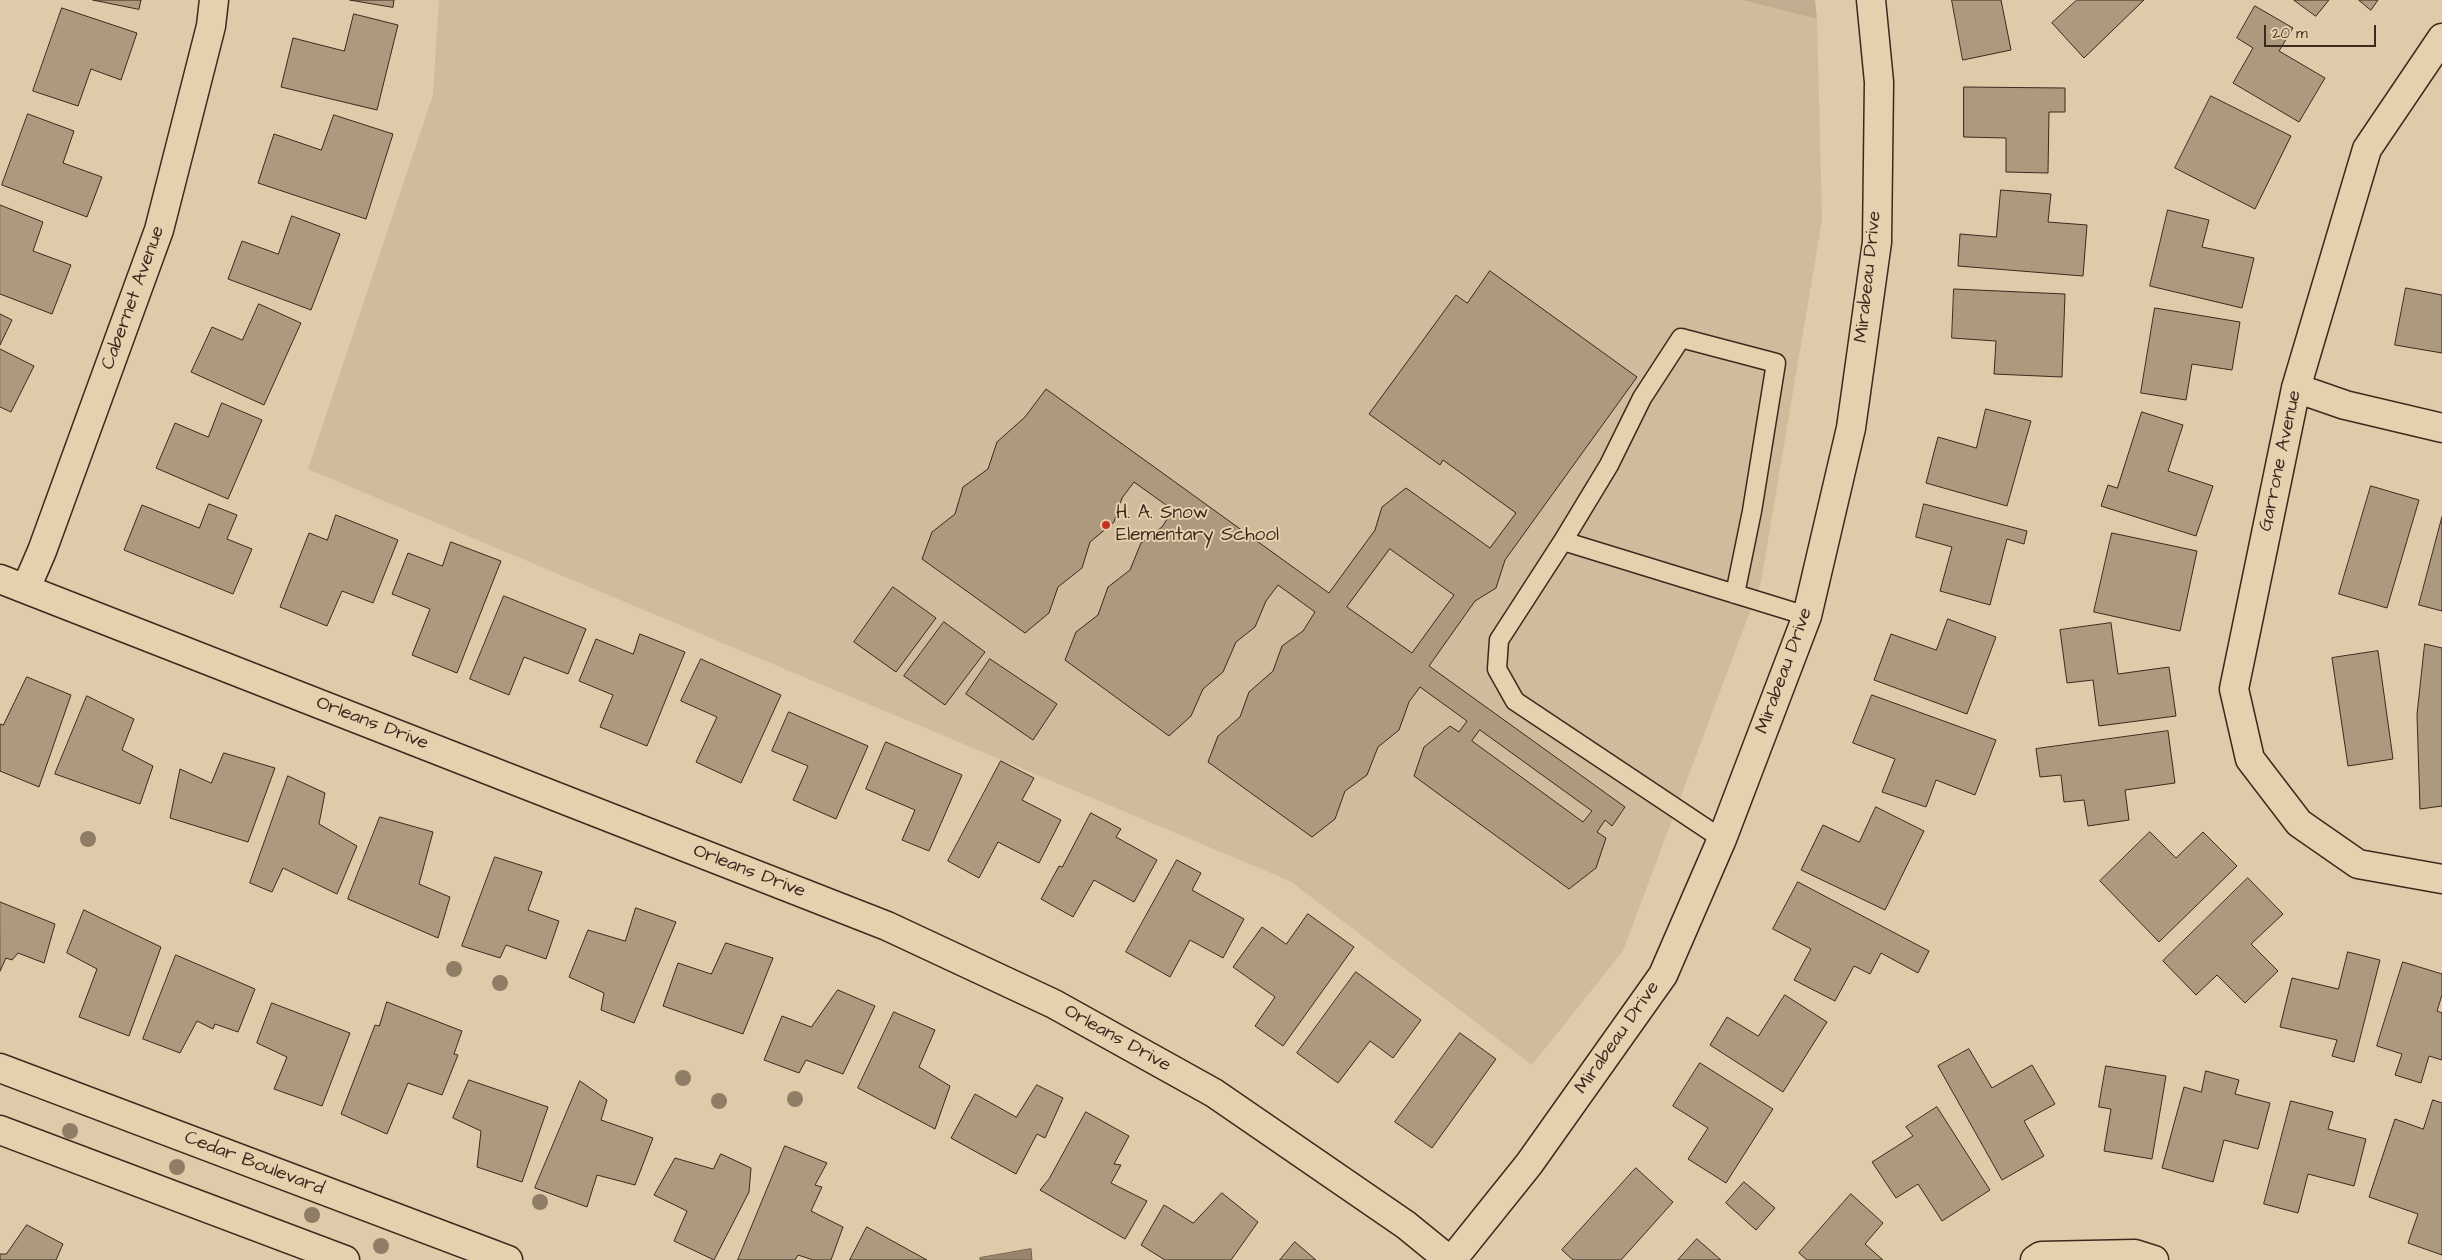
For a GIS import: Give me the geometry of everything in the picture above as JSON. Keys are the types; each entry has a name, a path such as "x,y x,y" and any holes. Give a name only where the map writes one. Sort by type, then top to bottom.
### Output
{"street":[{"name":"Cabernet Avenue","path":"26,588 42,551 160,230 211,26 214,0"},
{"name":"Mirabeau Drive","path":"1451,1260 1529,1164 1663,975 1722,839 1807,616 1851,428 1877,242 1879,82 1871,0"},
{"name":"Garrone Avenue","path":"2442,38 2367,149 2296,388 2234,689 2250,759 2299,823 2358,864 2442,879"},
{"path":"2296,388 2345,406 2442,428"},
{"name":"Orleans Drive","path":"0,579 887,926 1054,1004 1214,1092 1406,1225 1451,1260"},
{"name":"Cedar Boulevard","path":"0,1068 508,1260"},
{"path":"0,1130 345,1260"},
{"path":"2035,1260 2041,1256 2135,1254 2154,1260"}],"lane":[{"path":"1722,839 1515,701 1497,669 1499,640 1609,465 1642,398 1681,338 1776,363 1752,511 1735,594"},
{"path":"1563,541 1807,616"}],"shaded area":[{"name":"H. A. Snow Elementary School","path":"439,0 1739,0 1817,19 1822,220 1761,582 1623,951 1532,1065 1290,881 308,469 433,95"},
{"path":"1741,0 1815,0 1817,19"},
{"path":"1031,1249 1032,1260 980,1260 980,1258"}],"building":[{"path":"93,0 141,0 139,9"},
{"path":"350,0 394,0 393,7"},
{"path":"1952,0 2001,0 2011,50 1963,60"},
{"path":"2077,0 2144,0 2084,58 2052,23"},
{"path":"2294,0 2329,0 2316,16"},
{"path":"2359,0 2378,0 2371,10"},
{"path":"2255,6 2293,28 2279,51 2325,78 2299,122 2233,83 2253,48 2237,38"},
{"path":"62,8 137,33 121,80 91,69 78,106 33,91"},
{"path":"354,14 398,25 377,110 281,87 293,38 344,51"},
{"path":"1964,87 2065,88 2065,112 2049,112 2048,173 2006,172 2006,138 1964,137"},
{"path":"2211,96 2291,136 2255,209 2175,168"},
{"path":"28,114 74,131 63,163 102,177 87,217 2,185"},
{"path":"334,115 393,134 366,219 258,183 274,134 321,150"},
{"path":"2001,190 2051,194 2048,222 2087,225 2083,276 1958,266 1960,234 1996,237"},
{"path":"0,205 43,222 33,251 71,265 52,314 0,294"},
{"path":"2168,210 2209,220 2202,247 2254,258 2242,308 2150,286"},
{"path":"292,216 340,234 311,310 228,279 242,241 278,254"},
{"path":"1490,271 1637,377 1505,560 1496,588 1475,601 1429,666 1625,807 1612,826 1605,820 1597,832 1606,838 1596,868 1569,889 1414,776 1424,747 1450,726 1459,732 1467,721 1420,687 1409,702 1399,730 1378,747 1367,775 1345,791 1335,819 1312,837 1208,762 1218,736 1240,717 1249,692 1273,671 1282,646 1303,631 1315,612 1278,585 1266,601 1255,627 1236,642 1223,672 1203,689 1191,716 1169,736 1065,660 1076,632 1098,615 1108,587 1130,570 1141,543 1162,527 1173,510 1134,482 1122,498 1114,522 1090,542 1082,568 1058,587 1049,613 1025,633 922,559 932,532 955,514 963,487 988,469 997,442 1025,417 1046,389 1329,593 1375,530 1382,507 1406,488 1490,548 1516,513 1443,460 1440,465 1369,414 1456,295 1467,303","holes":["1390,549 1454,595 1412,653 1347,607","1480,730 1592,811 1583,822 1472,741"]},
{"path":"2406,288 2442,295 2442,353 2395,345"},
{"path":"1954,289 2065,294 2062,377 1994,374 1996,341 1952,338"},
{"path":"259,304 301,323 264,405 191,372 212,327 242,340"},
{"path":"2155,308 2240,322 2232,370 2192,364 2186,400 2141,393"},
{"path":"0,314 12,320 0,345"},
{"path":"0,349 34,366 11,412 0,407"},
{"path":"222,403 262,420 228,499 156,468 175,423 208,437"},
{"path":"1986,409 2031,421 2007,506 1926,483 1938,437 1976,448"},
{"path":"2142,412 2183,425 2168,471 2213,486 2196,536 2101,506 2108,485 2117,488"},
{"path":"2371,486 2419,500 2387,608 2339,594"},
{"path":"209,504 237,515 227,539 252,549 233,594 124,550 142,505 199,528"},
{"path":"1924,504 2027,531 2024,544 2007,539 1990,605 1940,591 1952,547 1916,537"},
{"path":"336,515 398,540 373,603 342,591 327,626 280,607 309,533 327,540"},
{"path":"2442,517 2442,611 2419,605"},
{"path":"2112,533 2197,551 2180,631 2094,612"},
{"path":"451,542 501,561 457,673 412,655 430,609 392,594 408,553 442,566"},
{"path":"893,587 936,618 896,672 854,642"},
{"path":"504,596 586,629 568,674 524,657 509,695 470,679"},
{"path":"1948,619 1996,637 1967,714 1874,680 1891,634 1936,650"},
{"path":"944,622 985,652 945,705 904,676"},
{"path":"2111,623 2118,674 2169,667 2176,716 2099,726 2093,680 2067,683 2060,630"},
{"path":"640,634 685,652 647,746 600,727 613,695 579,681 596,639 633,654"},
{"path":"2425,644 2442,648 2442,806 2420,809 2417,715"},
{"path":"2378,651 2393,759 2348,766 2332,658"},
{"path":"701,659 781,695 741,783 696,762 717,717 681,701"},
{"path":"990,659 1057,704 1033,740 966,694"},
{"path":"27,677 71,695 39,787 0,771 0,724 3,725"},
{"path":"1872,695 1996,740 1975,795 1936,780 1926,807 1882,792 1895,759 1853,743"},
{"path":"87,696 134,719 122,750 153,766 140,804 55,774"},
{"path":"789,712 868,746 836,819 793,800 808,766 772,751"},
{"path":"2168,731 2175,783 2125,790 2129,820 2088,826 2084,800 2064,802 2061,775 2040,777 2036,749"},
{"path":"886,742 962,775 929,851 902,840 915,810 866,789"},
{"path":"224,753 275,768 248,842 170,818 180,769 211,783"},
{"path":"1001,761 1034,778 1022,800 1061,820 1039,863 998,842 979,878 948,861"},
{"path":"288,776 325,793 319,824 357,846 337,894 283,868 272,892 250,883"},
{"path":"1876,807 1924,831 1885,910 1801,870 1823,825 1859,842"},
{"path":"1091,813 1121,829 1116,837 1157,860 1134,902 1094,880 1073,917 1041,899 1059,866 1062,867"},
{"path":"380,817 433,832 419,884 450,897 438,938 348,899"},
{"path":"2150,832 2176,858 2203,832 2237,866 2159,942 2100,881"},
{"path":"495,857 542,872 528,910 559,921 546,959 506,945 500,958 462,946"},
{"path":"1177,860 1201,873 1192,890 1244,919 1223,958 1190,940 1170,977 1126,952"},
{"path":"2248,878 2283,914 2251,944 2278,971 2245,1003 2217,975 2196,995 2163,961"},
{"path":"1798,882 1929,951 1918,973 1881,953 1870,974 1854,966 1835,1001 1794,980 1811,949 1773,929"},
{"path":"0,902 55,924 44,963 18,953 12,960 6,958 0,971"},
{"path":"636,908 676,922 634,1023 601,1010 604,993 569,977 588,930 625,941"},
{"path":"84,910 161,947 129,1036 79,1017 97,969 67,953"},
{"path":"1308,914 1354,947 1283,1046 1255,1026 1275,997 1233,967 1262,927 1286,944"},
{"path":"726,943 773,958 743,1034 663,1006 678,963 711,974"},
{"path":"2348,952 2380,960 2354,1062 2332,1056 2337,1040 2280,1027 2292,978 2338,989"},
{"path":"176,955 255,989 238,1032 215,1024 213,1029 197,1021 180,1053 143,1039"},
{"path":"2403,962 2442,974 2442,995 2437,1011 2442,1013 2442,1060 2429,1056 2421,1083 2395,1075 2402,1054 2377,1046"},
{"path":"1356,972 1421,1020 1393,1058 1370,1041 1338,1083 1297,1053"},
{"path":"838,990 875,1006 843,1074 806,1060 799,1073 764,1060 782,1016 811,1027"},
{"path":"1785,995 1827,1022 1783,1092 1710,1045 1727,1017 1758,1036"},
{"path":"387,1002 462,1031 454,1054 458,1055 442,1095 408,1083 387,1134 341,1114 375,1025 379,1026"},
{"path":"272,1003 350,1033 322,1106 274,1089 287,1057 257,1043"},
{"path":"894,1012 935,1030 919,1067 950,1086 935,1129 858,1088"},
{"path":"1460,1033 1496,1059 1432,1148 1395,1122"},
{"path":"1969,1049 1992,1088 2032,1065 2055,1104 2024,1121 2044,1156 2002,1180 1938,1066"},
{"path":"1700,1063 1773,1109 1726,1183 1688,1159 1708,1128 1673,1106"},
{"path":"2106,1066 2166,1076 2152,1159 2104,1151 2111,1109 2099,1107"},
{"path":"2206,1071 2239,1080 2235,1094 2270,1103 2258,1149 2224,1140 2213,1182 2162,1168 2184,1087 2201,1092"},
{"path":"469,1080 548,1107 522,1182 477,1167 481,1131 453,1118"},
{"path":"580,1081 607,1100 601,1120 653,1138 635,1185 597,1175 587,1207 535,1188"},
{"path":"1037,1085 1063,1098 1045,1138 1037,1134 1016,1174 951,1138 975,1094 1016,1117"},
{"path":"2433,1100 2442,1103 2442,1255 2408,1243 2418,1214 2369,1197 2395,1119 2423,1129"},
{"path":"2291,1101 2333,1112 2328,1129 2366,1139 2354,1186 2308,1174 2298,1213 2264,1204"},
{"path":"1937,1107 1990,1190 1942,1221 1918,1184 1896,1198 1872,1162 1913,1136 1906,1127"},
{"path":"1086,1112 1129,1136 1114,1164 1121,1165 1111,1183 1147,1201 1125,1239 1040,1190 1049,1179"},
{"path":"785,1146 827,1163 815,1185 822,1187 811,1211 843,1227 831,1260 813,1260 798,1255 795,1260 738,1260"},
{"path":"721,1154 751,1168 749,1192 714,1260 674,1241 687,1211 654,1195 675,1158 713,1169"},
{"path":"1636,1168 1673,1202 1621,1260 1573,1260 1562,1250"},
{"path":"1744,1182 1775,1208 1756,1230 1726,1203"},
{"path":"1222,1193 1258,1222 1231,1260 1165,1260 1141,1245 1164,1205 1193,1223"},
{"path":"1851,1194 1883,1223 1865,1244 1883,1260 1807,1260 1799,1253"},
{"path":"27,1225 63,1244 56,1260 0,1260 0,1254 6,1254"},
{"path":"867,1227 927,1260 850,1260"},
{"path":"1697,1239 1721,1260 1678,1260"},
{"path":"1295,1242 1316,1260 1280,1260"}],"place":[{"name":"H. A. Snow Elementary School","path":"1106,525"}]}
